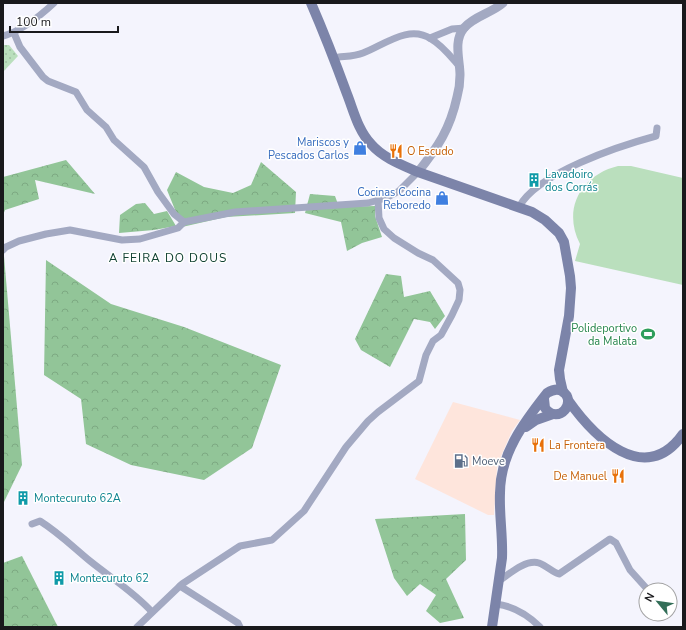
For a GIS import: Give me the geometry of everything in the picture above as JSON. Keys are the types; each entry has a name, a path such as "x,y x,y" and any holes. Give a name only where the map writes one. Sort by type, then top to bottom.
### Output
{"main road":[{"path":"311,3 325,35 359,128 372,146 382,155 418,172 532,212 545,220 559,233 564,242 572,288 560,370 560,379 566,396 567,408 557,414 532,422 520,432"},
{"path":"492,627 499,581 502,546 500,480 503,466 507,454 520,432 547,395 560,370"},
{"path":"547,395 557,390 566,396 590,426 609,445 617,450 638,457 646,457 664,452 683,434"},
{"path":"547,395 545,408 557,414 577,418 590,426"}],"street":[{"path":"3,36 14,33 47,10 54,3"},
{"path":"3,250 6,246 19,241 70,230 122,240 140,240 178,228 184,222 235,212 368,203 386,198 398,191 418,172 437,148 446,132 453,115 458,96 460,76 458,48 459,37 465,28 503,3"},
{"path":"430,38 452,29 465,28"},
{"path":"14,33 20,47 43,77 48,82 76,92 87,110 106,127 114,140 144,167 158,192 174,214 184,222"},
{"path":"333,58 362,54 398,37 417,33 436,42 460,67"},
{"path":"520,208 523,201 535,189 551,178 604,152 656,136 656,128"},
{"path":"137,627 180,586 240,546 272,540 304,511 346,447 368,421 419,381 426,355 433,341 440,335 452,315 459,300 460,290 458,283 433,260 418,253 394,238 384,229 379,218 378,200"},
{"path":"32,524 40,521 54,529 90,561 139,598 152,612"},
{"path":"499,581 524,565 534,562 539,563 559,574 610,539 616,543 630,570 641,582"},
{"path":"180,586 238,623 240,627"},
{"path":"496,604 512,607 540,627"}],"shaded area":[{"name":"Moeve","path":"453,402 520,420 512,431 497,468 494,515 488,515 415,479"}],"green space":[{"path":"3,45 9,45 18,56 3,72"},
{"path":"66,160 95,194 35,180 39,199 5,210 3,215 3,177"},
{"path":"261,162 296,192 295,213 226,217 182,227 167,190 176,172 204,187 233,193 251,185"},
{"path":"618,166 631,166 683,178 683,285 575,261 580,244 575,231 573,218 574,206 578,195 585,185 594,177 605,170"},
{"path":"310,194 335,196 339,207 375,206 375,216 382,237 362,243 347,251 341,222 305,213"},
{"path":"145,203 154,214 167,211 176,226 154,230 119,233 120,215 136,204"},
{"path":"4,256 22,465 3,504 3,257"},
{"path":"46,260 111,304 184,327 281,365 252,448 204,480 131,465 86,444 81,399 44,375"},
{"path":"386,274 401,276 404,297 430,291 445,316 435,329 430,322 414,319 390,367 361,350 355,339"},
{"path":"465,514 466,560 446,579 464,618 440,623 426,611 436,595 420,584 407,596 394,578 375,519"},
{"path":"22,556 58,627 3,627 3,563"}],"place":[{"name":"Mariscos y Pescados Carlos","path":"360,148"},
{"name":"O Escudo","path":"396,151"},
{"name":"Lavadoiro dos Corrás","path":"534,180"},
{"name":"Cocinas Cocina Reboredo","path":"442,198"},
{"name":"Polideportivo da Malata","path":"648,334"},
{"name":"La Frontera","path":"538,445"},
{"name":"Moeve","path":"461,461"},
{"name":"De Manuel","path":"618,476"},
{"name":"Montecuruto 62A","path":"23,498"},
{"name":"Montecuruto 62","path":"59,578"}],"district":[{"name":"A FEIRA DO DOUS","path":"168,258"}]}
